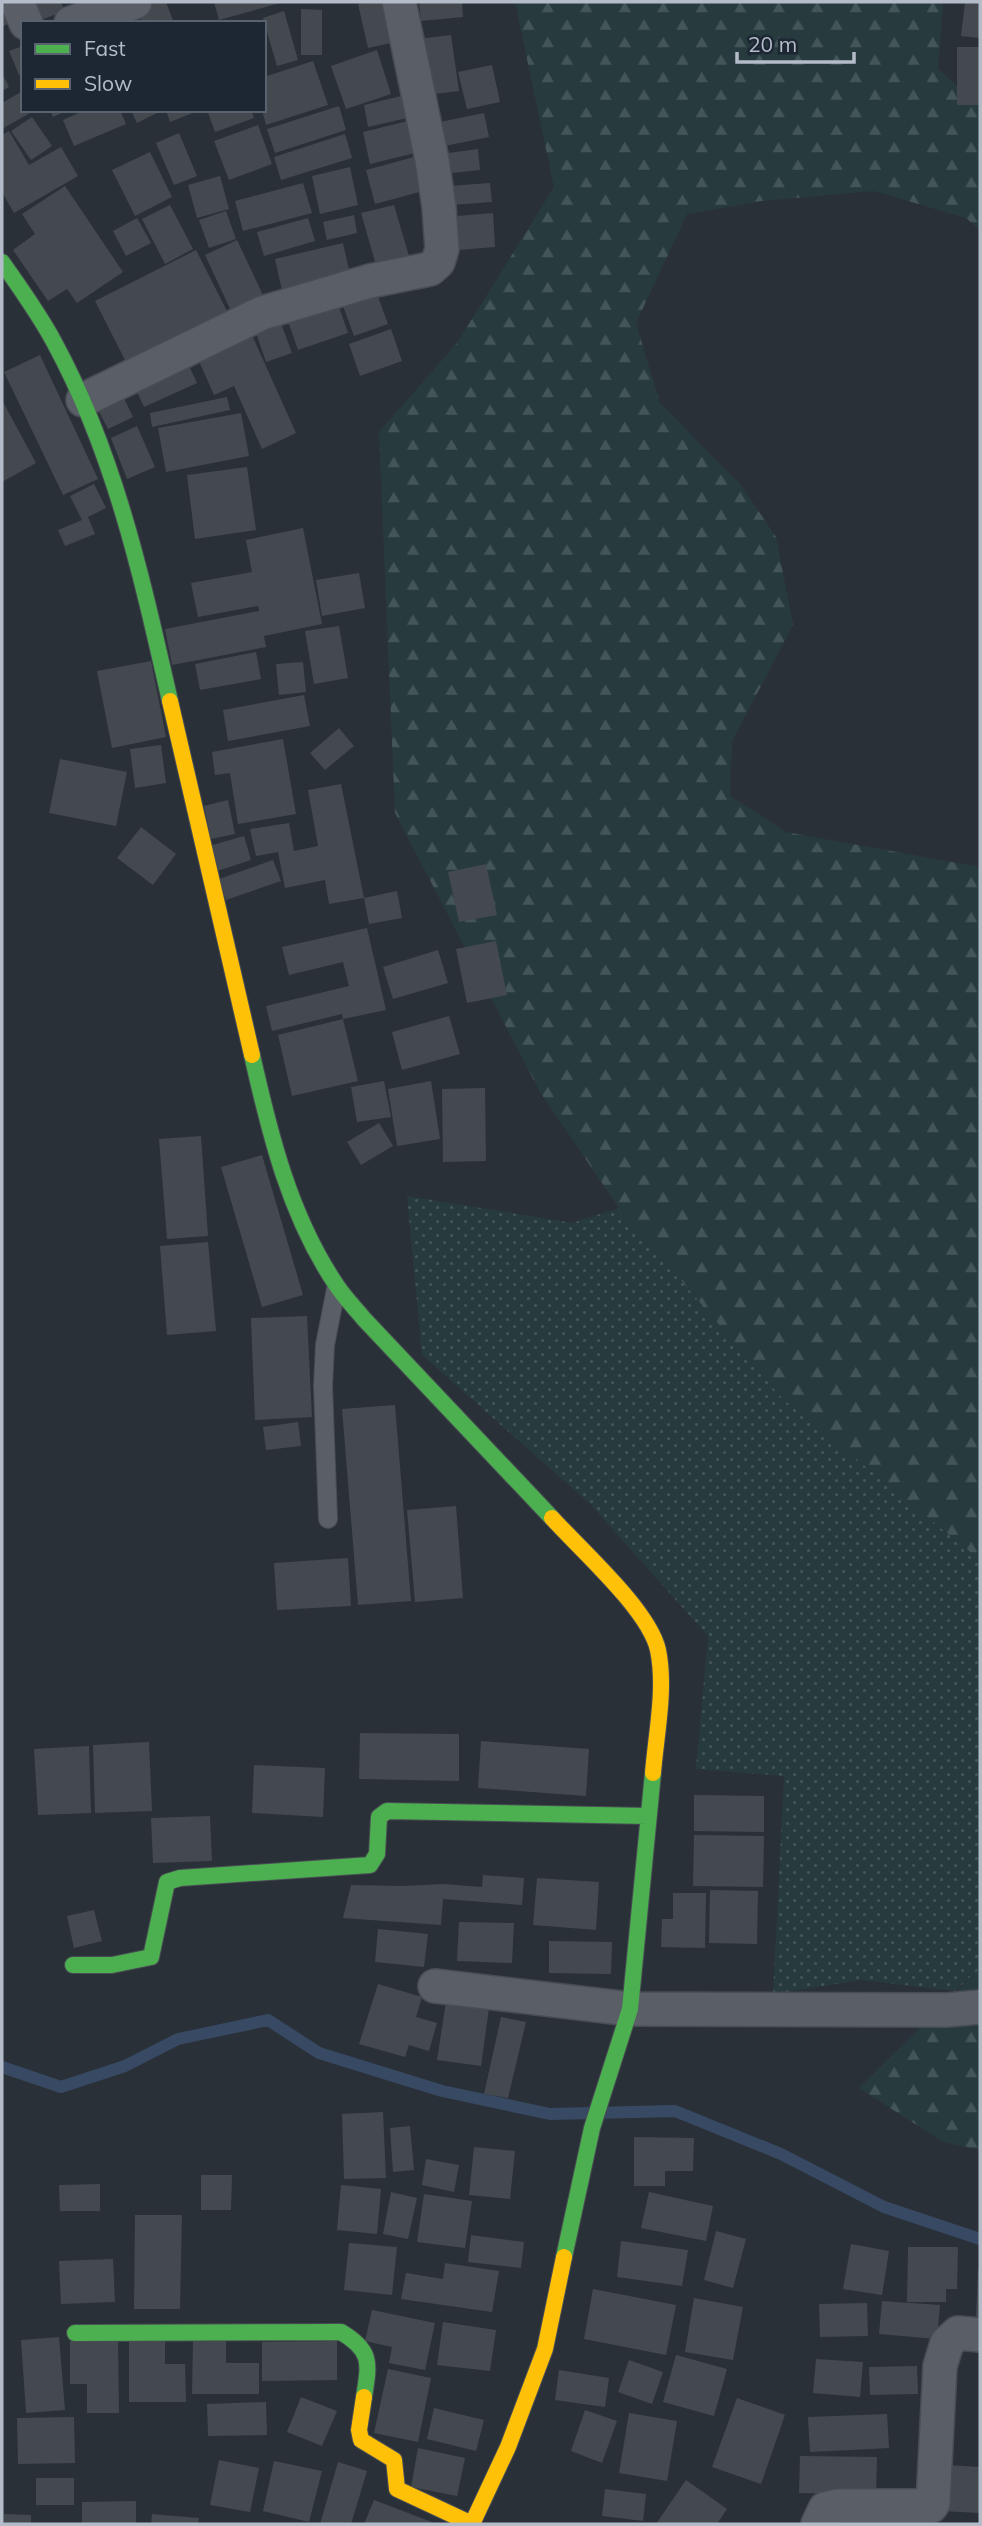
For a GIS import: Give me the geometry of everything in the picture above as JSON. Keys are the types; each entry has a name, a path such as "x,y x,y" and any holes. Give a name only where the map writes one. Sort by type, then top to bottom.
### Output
{"street":[{"path":"17,2 25,21"},
{"path":"77,21 135,2"},
{"path":"83,400 262,313 370,281 430,269 438,262 442,249 432,160 399,2"},
{"path":"2,262 60,351 114,476 138,560 270,1135 286,1184 337,1286 364,1319 636,1608 651,1629 660,1652 660,1695 630,2009 592,2128 545,2349 508,2446 472,2524 400,2492 397,2489 394,2460 361,2441 359,2430 368,2371 366,2353 358,2342 341,2332 75,2333"},
{"path":"74,1965 133,1963 150,1957 167,1882 180,1878 370,1864 377,1854 379,1817 387,1811 648,1816"},
{"path":"435,1986 630,2009 947,2010 980,2007"},
{"path":"818,2524 825,2509 838,2506 931,2506 940,2366 947,2343 958,2333 980,2335"}],"lane":[{"path":"328,1519 323,1386 325,1345 337,1286"}],"green space":[{"path":"515,2 943,2 938,69 980,106 980,230 966,218 874,191 761,201 687,214 636,323 660,403 741,485 776,537 793,625 732,741 730,796 786,832 980,867 980,1560 782,1398 619,1208 540,1092 395,813 379,432 457,343 554,187"},
{"path":"407,1196 572,1223 619,1208 782,1398 980,1560 980,1968 955,1991 861,1980 773,1994 784,1776 696,1769 708,1636 590,1504 422,1355"},
{"path":"980,1968 980,2150 943,2142 859,2088"}],"building":[{"path":"2,2 16,19 2,27"},
{"path":"28,2 61,2 65,11 35,21"},
{"path":"153,2 166,2 173,21 141,21 137,8"},
{"path":"214,2 280,2 280,3 219,20"},
{"path":"381,2 391,43 368,48 358,4"},
{"path":"419,2 462,2 463,17 421,21"},
{"path":"965,2 980,2 980,38 961,36"},
{"path":"301,9 322,10 322,55 301,55"},
{"path":"284,11 298,60 277,66 263,18"},
{"path":"451,35 459,91 426,95 418,39"},
{"path":"21,47 19,75 9,51"},
{"path":"957,47 980,47 980,105 957,105"},
{"path":"377,50 391,94 346,109 331,66"},
{"path":"313,61 328,105 266,125 263,112 266,112 266,76"},
{"path":"492,65 500,102 467,109 458,72"},
{"path":"2,73 9,87 2,91"},
{"path":"21,92 21,112 32,112 2,129 2,103"},
{"path":"401,96 407,118 368,127 364,105"},
{"path":"339,106 346,130 275,153 267,129"},
{"path":"51,112 64,112 53,117"},
{"path":"81,112 121,112 126,124 74,146 63,120"},
{"path":"132,112 159,112 137,123"},
{"path":"167,112 195,112 170,122"},
{"path":"208,112 252,112 254,118 215,132"},
{"path":"484,113 489,137 440,147 435,123"},
{"path":"32,117 52,146 31,160 11,131"},
{"path":"408,121 415,153 370,164 363,132"},
{"path":"258,125 272,164 229,180 214,141"},
{"path":"9,131 29,165 61,147 78,176 14,213 2,192 2,135"},
{"path":"179,133 197,176 174,185 156,143"},
{"path":"345,134 352,158 281,180 274,157"},
{"path":"478,149 480,170 443,174 441,154"},
{"path":"150,152 172,197 135,216 112,170"},
{"path":"414,157 423,191 375,204 366,170"},
{"path":"350,167 358,205 320,214 312,176"},
{"path":"220,176 229,209 197,218 188,185"},
{"path":"303,183 312,213 243,231 235,201"},
{"path":"490,183 492,202 450,205 448,186"},
{"path":"65,186 123,272 77,303 67,289 48,301 13,250 35,234 22,214"},
{"path":"170,205 193,249 165,264 142,219"},
{"path":"394,205 411,263 378,272 361,213"},
{"path":"226,211 236,239 209,248 199,220"},
{"path":"493,213 495,247 446,251 444,217"},
{"path":"354,215 357,233 327,240 323,222"},
{"path":"137,218 151,243 126,256 113,231"},
{"path":"308,218 315,241 264,256 257,232"},
{"path":"237,240 263,295 231,311 205,255"},
{"path":"343,243 351,279 283,295 275,259"},
{"path":"196,250 228,313 127,364 95,301"},
{"path":"373,283 388,324 354,336 339,295"},
{"path":"334,292 348,333 298,350 284,310"},
{"path":"278,315 292,353 266,362 253,324"},
{"path":"391,329 402,361 360,376 349,344"},
{"path":"252,335 296,433 262,449 234,386 214,395 198,359"},
{"path":"40,355 98,479 63,495 4,372"},
{"path":"185,357 197,383 144,407 132,381"},
{"path":"121,392 133,417 108,429 95,404"},
{"path":"227,397 230,410 152,427 150,413"},
{"path":"2,400 36,463 2,482"},
{"path":"241,413 249,456 166,472 158,428"},
{"path":"137,426 155,467 127,479 111,438"},
{"path":"247,467 256,530 195,539 187,475"},
{"path":"94,484 106,508 88,517 95,534 65,546 58,530 82,520 70,496"},
{"path":"303,528 322,624 264,636 266,647 172,665 165,629 259,611 258,606 198,617 191,583 252,572 246,540"},
{"path":"359,573 365,608 322,616 316,580"},
{"path":"339,626 348,678 314,684 305,631"},
{"path":"256,652 261,679 200,690 195,664"},
{"path":"151,661 166,737 112,748 97,671"},
{"path":"303,662 306,692 279,695 276,664"},
{"path":"304,695 310,726 228,741 223,710"},
{"path":"339,728 354,746 325,770 310,753"},
{"path":"283,739 296,814 238,824 230,773 215,775 212,752"},
{"path":"161,745 166,783 135,788 130,749"},
{"path":"60,759 127,772 116,826 49,813"},
{"path":"341,784 364,898 329,904 325,880 285,888 278,852 256,856 250,829 289,823 294,851 318,846 308,790"},
{"path":"228,800 235,834 211,839 204,806"},
{"path":"141,827 176,854 153,885 117,858"},
{"path":"244,836 251,860 217,871 209,846"},
{"path":"273,860 281,881 226,900 219,879"},
{"path":"486,864 497,915 459,922 448,872"},
{"path":"397,891 402,918 369,924 364,898"},
{"path":"367,928 386,1010 343,1019 342,1014 272,1031 266,1006 349,986 343,962 289,975 282,947"},
{"path":"496,941 507,995 467,1003 456,949"},
{"path":"438,950 448,983 393,999 383,967"},
{"path":"449,1016 460,1054 402,1070 392,1032"},
{"path":"343,1019 358,1081 292,1096 278,1035"},
{"path":"384,1081 391,1117 357,1122 351,1087"},
{"path":"431,1081 440,1139 397,1146 388,1089"},
{"path":"485,1088 486,1161 443,1162 442,1089"},
{"path":"379,1123 393,1146 361,1165 347,1142"},
{"path":"201,1136 208,1236 167,1239 159,1139"},
{"path":"262,1155 303,1295 262,1307 221,1167"},
{"path":"208,1242 216,1331 167,1335 160,1246"},
{"path":"307,1316 312,1417 255,1420 251,1318"},
{"path":"395,1405 411,1601 358,1605 342,1409"},
{"path":"298,1422 301,1446 266,1450 263,1427"},
{"path":"456,1506 463,1598 415,1602 407,1510"},
{"path":"348,1558 351,1606 277,1610 274,1563"},
{"path":"360,1733 459,1734 459,1781 359,1779"},
{"path":"481,1741 589,1749 586,1796 478,1788"},
{"path":"149,1742 152,1811 95,1813 93,1745"},
{"path":"89,1746 91,1813 38,1815 34,1749"},
{"path":"254,1765 325,1768 323,1817 252,1813"},
{"path":"694,1795 764,1796 764,1832 694,1831"},
{"path":"210,1816 212,1861 153,1863 151,1818"},
{"path":"694,1835 764,1836 763,1887 693,1886"},
{"path":"483,1875 524,1878 522,1905 443,1899 441,1925 343,1918 351,1885 443,1884 482,1887"},
{"path":"537,1878 599,1882 596,1930 533,1925"},
{"path":"710,1890 758,1891 757,1944 709,1943"},
{"path":"673,1893 706,1893 705,1948 661,1947 662,1919 673,1919"},
{"path":"94,1910 102,1941 74,1948 67,1916"},
{"path":"459,1922 514,1923 512,1963 457,1961"},
{"path":"378,1929 428,1934 424,1967 375,1962"},
{"path":"549,1941 612,1942 611,1974 549,1973"},
{"path":"378,1984 422,1997 416,2017 437,2023 429,2051 409,2045 405,2057 359,2044"},
{"path":"447,1995 490,2001 481,2066 437,2060"},
{"path":"501,2017 526,2022 508,2098 484,2094"},
{"path":"383,2112 386,2178 344,2179 342,2114"},
{"path":"410,2126 414,2170 393,2172 390,2128"},
{"path":"634,2137 694,2138 693,2171 665,2171 665,2186 634,2186"},
{"path":"474,2147 515,2151 510,2199 469,2195"},
{"path":"426,2159 459,2165 454,2192 422,2185"},
{"path":"201,2175 232,2175 231,2210 201,2210"},
{"path":"100,2184 100,2211 60,2211 59,2185"},
{"path":"341,2185 381,2189 377,2234 337,2230"},
{"path":"391,2192 417,2198 408,2239 383,2234"},
{"path":"649,2192 713,2206 706,2241 641,2228"},
{"path":"424,2194 472,2201 465,2248 417,2242"},
{"path":"135,2215 182,2215 180,2309 134,2309"},
{"path":"716,2231 746,2239 733,2288 704,2280"},
{"path":"471,2235 524,2242 521,2268 468,2262"},
{"path":"621,2241 688,2250 682,2286 617,2277"},
{"path":"349,2243 397,2247 392,2295 344,2290"},
{"path":"851,2244 889,2251 882,2295 843,2289"},
{"path":"908,2247 958,2247 957,2289 946,2289 946,2302 907,2302"},
{"path":"113,2259 115,2302 61,2304 59,2261"},
{"path":"445,2263 499,2271 492,2312 401,2299 406,2273 443,2279"},
{"path":"980,2270 980,2319 976,2318"},
{"path":"593,2289 676,2305 666,2355 584,2339"},
{"path":"694,2298 743,2307 733,2360 685,2352"},
{"path":"882,2301 940,2305 937,2339 879,2334"},
{"path":"867,2303 868,2336 820,2337 819,2304"},
{"path":"372,2310 435,2323 425,2370 389,2363 392,2347 365,2341"},
{"path":"443,2322 496,2330 490,2371 437,2365"},
{"path":"59,2337 65,2410 26,2413 21,2340"},
{"path":"193,2339 226,2340 226,2363 259,2363 259,2394 192,2394"},
{"path":"118,2340 119,2413 87,2413 87,2384 70,2384 70,2341"},
{"path":"129,2340 165,2340 165,2364 185,2364 186,2402 129,2402"},
{"path":"337,2341 337,2380 262,2381 262,2342"},
{"path":"676,2355 727,2369 714,2416 663,2402"},
{"path":"816,2359 863,2362 860,2397 813,2393"},
{"path":"629,2360 663,2372 652,2404 618,2392"},
{"path":"917,2366 918,2394 870,2395 869,2367"},
{"path":"388,2369 431,2378 418,2442 374,2433"},
{"path":"559,2370 609,2378 605,2407 555,2400"},
{"path":"301,2397 337,2411 322,2446 287,2432"},
{"path":"737,2398 785,2415 761,2484 712,2467"},
{"path":"266,2402 267,2435 208,2436 207,2404"},
{"path":"434,2408 484,2420 476,2451 427,2439"},
{"path":"585,2410 617,2421 602,2463 571,2451"},
{"path":"629,2413 677,2421 667,2481 619,2473"},
{"path":"887,2414 889,2448 810,2452 808,2417"},
{"path":"74,2417 75,2463 18,2464 17,2418"},
{"path":"418,2448 465,2458 457,2496 411,2487"},
{"path":"800,2456 877,2457 876,2495 799,2493"},
{"path":"219,2460 259,2468 250,2512 210,2505"},
{"path":"274,2461 322,2471 309,2522 263,2511"},
{"path":"338,2462 367,2471 351,2524 320,2524"},
{"path":"946,2465 980,2467 980,2513 942,2511"},
{"path":"36,2478 74,2478 74,2505 36,2505"},
{"path":"686,2480 727,2509 717,2524 656,2524"},
{"path":"605,2489 646,2494 643,2521 602,2516"},
{"path":"374,2500 437,2524 364,2524"},
{"path":"136,2501 136,2524 82,2524 82,2502"},
{"path":"4,2514 31,2515 31,2524 4,2524"},
{"path":"152,2514 199,2518 198,2524 151,2524"},
{"path":"882,2515 926,2523 926,2524 880,2524"}],"waterway":[{"path":"2,2067 61,2087 125,2066 178,2039 268,2020 319,2053 442,2091 550,2114 675,2111 781,2154 884,2207 980,2239"}],"traffic: fast":[{"path":"2,262 54,342 94,428 137,563 170,701"},
{"path":"252,1055 274,1145 294,1204 306,1232 337,1286 364,1319 552,1518"},
{"path":"564,2257 592,2128 630,2009 653,1773"},
{"path":"73,1965 112,1965 151,1957 167,1882 180,1878 370,1865 377,1854 379,1817 387,1811 648,1816"},
{"path":"75,2333 341,2332 364,2352 367,2367 364,2397"}],"traffic: slow":[{"path":"170,701 252,1055"},
{"path":"552,1518 628,1599 652,1634 658,1650 661,1680 653,1773"},
{"path":"364,2397 359,2430 361,2440 394,2460 397,2489 472,2524 508,2447 545,2349 564,2257"}]}
